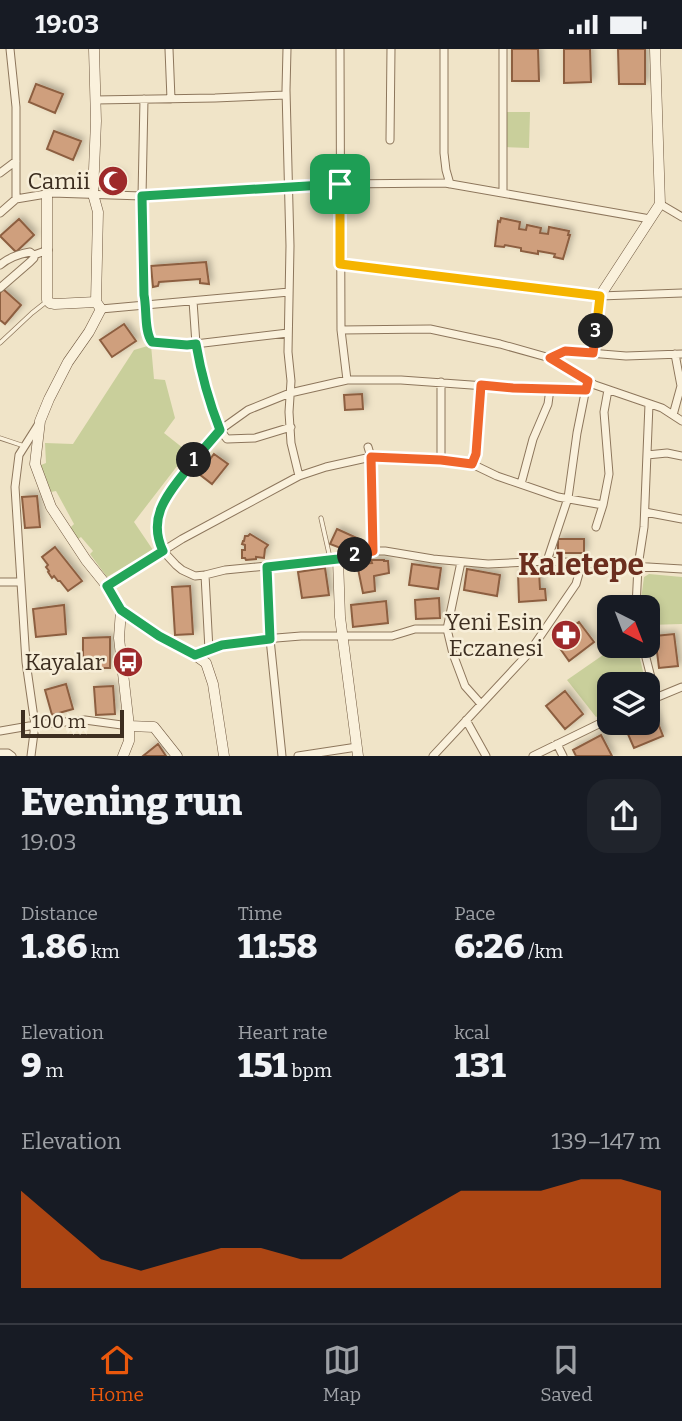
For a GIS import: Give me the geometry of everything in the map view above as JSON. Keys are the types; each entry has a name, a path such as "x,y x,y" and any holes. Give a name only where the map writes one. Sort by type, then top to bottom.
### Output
{"street":[{"path":"10,49 16,107 16,199"},
{"path":"94,49 93,194 98,212 98,306 89,332 48,398 40,421 35,464 51,507 121,610 206,663 214,684 224,756"},
{"path":"169,49 171,99"},
{"path":"287,49 290,246 288,352 291,381 289,412 291,443 299,475"},
{"path":"340,49 341,330 347,380"},
{"path":"390,140 391,49"},
{"path":"444,49 444,153 450,184"},
{"path":"503,49 503,193"},
{"path":"593,353 600,296 660,204 655,49"},
{"path":"95,100 286,95"},
{"path":"144,99 142,196 144,295 148,337 152,342 187,345 288,333"},
{"path":"0,173 16,161"},
{"path":"0,213 16,199 47,194 142,196 340,184 450,184 650,219"},
{"path":"47,194 48,301 55,304 146,305 289,292"},
{"path":"660,204 682,217"},
{"path":"0,265 8,258 28,252 34,255 48,250"},
{"path":"0,288 30,262 34,255"},
{"path":"340,264 600,296 682,293"},
{"path":"193,301 201,371 220,430 227,439 256,438 290,427"},
{"path":"341,330 430,330 500,344 550,358 588,381 662,408 682,421"},
{"path":"550,358 565,351 626,356 678,354 681,386 673,415"},
{"path":"586,390 401,380 347,380 290,393 248,410 220,430 164,501 159,510 156,530 158,540 163,551 182,570 195,576 334,560 373,551 488,564 547,561 682,569"},
{"path":"547,561 568,498 588,381"},
{"path":"441,382 441,460"},
{"path":"472,464 476,454 481,385"},
{"path":"522,484 533,439 548,404 550,389"},
{"path":"596,527 609,474 604,412 608,390"},
{"path":"637,595 645,512 649,404"},
{"path":"31,756 34,725 26,662 15,487 19,455 40,421"},
{"path":"368,447 371,457 373,551"},
{"path":"647,455 667,453 682,456"},
{"path":"107,586 163,551 299,475 371,457 472,464 497,476 558,497 603,505"},
{"path":"645,512 682,519"},
{"path":"298,756 358,751 334,560"},
{"path":"461,562 447,629 465,687 481,704"},
{"path":"433,756 528,654 576,584 582,563"},
{"path":"267,567 270,639 282,756"},
{"path":"205,575 209,650"},
{"path":"0,582 20,582"},
{"path":"121,610 119,638 129,726 129,740 123,756"},
{"path":"195,655 222,645 270,639 301,636 392,636 415,629 447,629"},
{"path":"660,695 682,687"},
{"path":"0,731 85,720 154,727 177,756"},
{"path":"466,720 486,756"},
{"path":"533,756 597,725"},
{"path":"557,744 562,756"},
{"path":"0,753 12,756"}],"lane":[{"path":"0,343 48,301"},
{"path":"0,438 24,446"},
{"path":"321,518 334,560"}],"green space":[{"path":"507,112 530,112 529,148 505,147"},
{"path":"151,345 154,379 165,380 175,418 164,433 188,452 134,522 153,550 107,577 90,554 93,551 81,537 78,539 70,528 74,524 56,491 51,492 41,465 46,463 45,443 73,444 134,350"},
{"path":"649,574 682,577 682,624 660,625 660,595 642,595 644,577"},
{"path":"599,658 640,658 643,672 597,672 596,717 567,680"}],"building":[{"path":"512,49 538,49 539,81 512,81"},
{"path":"564,49 590,49 591,82 564,83"},
{"path":"618,49 645,49 645,84 619,84"},
{"path":"36,84 63,94 55,113 29,102"},
{"path":"54,131 81,141 73,160 47,149"},
{"name":"Camii","path":"109,172 122,177 118,189 104,184"},
{"path":"501,218 520,222 519,229 526,230 527,225 541,228 540,233 548,234 549,227 569,231 563,259 554,257 555,254 521,251 521,248 505,245 495,246 498,221 500,222"},
{"path":"19,219 34,235 16,252 0,236"},
{"path":"206,262 209,284 200,283 200,279 159,282 158,286 153,287 151,266"},
{"path":"3,289 21,305 5,324 0,320 0,293"},
{"path":"124,324 136,341 112,357 100,340"},
{"path":"362,394 363,409 345,410 344,395"},
{"path":"214,454 228,464 212,484 199,474"},
{"path":"37,496 40,527 25,528 22,497"},
{"path":"337,529 357,538 351,552 330,544"},
{"path":"250,534 268,545 264,558 242,558 242,550 245,550 243,541 245,536"},
{"path":"558,539 584,539 584,553 558,553"},
{"path":"55,547 82,581 68,591 54,576 52,578 42,557"},
{"path":"371,560 388,561 389,573 374,576 375,591 363,593 357,564 372,563"},
{"path":"412,564 441,568 438,589 409,585"},
{"path":"325,568 329,595 302,598 298,572"},
{"path":"467,569 500,575 497,596 464,590"},
{"path":"539,571 540,589 545,589 546,600 519,602 518,573"},
{"path":"190,586 193,634 175,635 172,587"},
{"path":"439,598 440,618 416,619 415,600"},
{"path":"386,601 388,623 353,627 351,605"},
{"path":"64,605 66,634 36,637 33,609"},
{"path":"579,622 594,642 569,661 554,640"},
{"path":"674,634 678,666 659,668 660,635"},
{"path":"110,637 110,668 83,668 83,638"},
{"path":"66,684 73,709 52,715 45,690"},
{"path":"113,686 115,714 96,715 94,687"},
{"path":"565,691 583,714 565,729 546,706"},
{"path":"660,728 663,736 634,748 628,735 660,735"},
{"path":"601,735 612,756 576,756 573,750"},
{"path":"158,744 166,756 143,756"}],"place":[{"name":"Camii","path":"113,181"},
{"name":"Yeni Esin Eczanesi","path":"566,635"},
{"name":"Kayalar","path":"128,662"}],"district":[{"name":"Kaletepe","path":"581,565"}],"route":[{"path":"340,184 340,264 600,296 593,353 565,351 550,358 588,381 586,390 481,385 476,454 472,464 371,457 373,551 338,559 267,567 270,639 222,645 195,655 159,636 121,610 107,586 163,551 156,530 159,510 199,454 220,430 201,371 196,344 152,342 148,337 144,295 142,196 340,184"}]}
